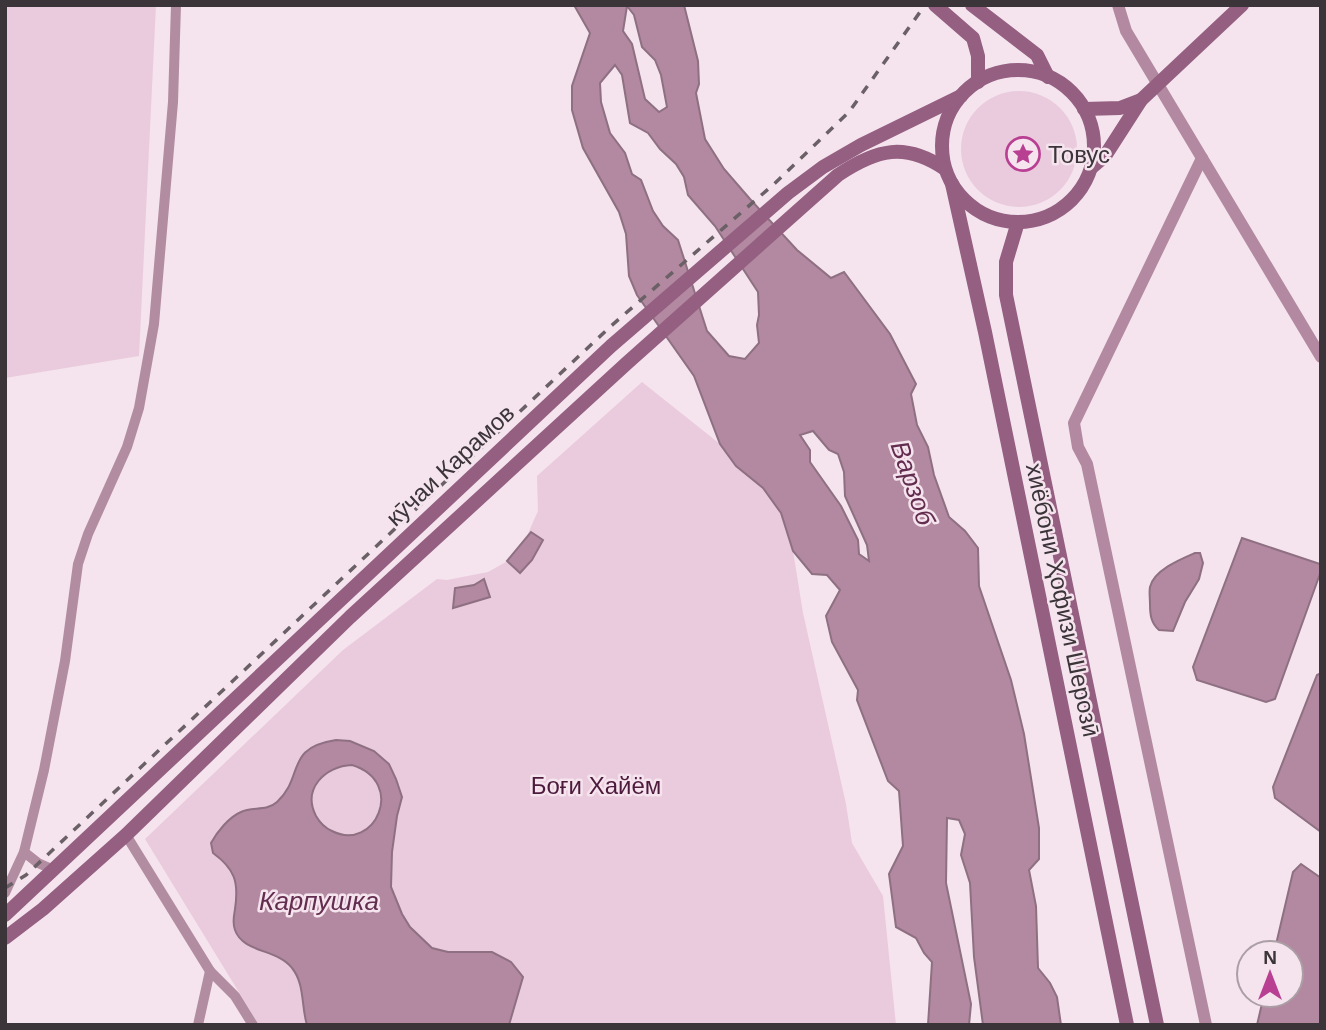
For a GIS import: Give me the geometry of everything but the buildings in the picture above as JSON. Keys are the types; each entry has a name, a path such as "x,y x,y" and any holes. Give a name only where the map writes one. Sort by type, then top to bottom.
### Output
{"main road":[{"path":"935,5 973,38 978,56 978,82"},
{"name":"хиёбони Ҳофизи Шерозӣ","path":"972,5 1037,55 1048,77"},
{"path":"1091,168 1105,156 1141,100 1242,5"},
{"name":"хиёбони Ҳофизи Шерозӣ","path":"1019,71 1048,77 1068,90 1084,109 1094,148 1091,168 1076,194 1055,212 1037,220 998,220 980,212 964,200 952,184 945,169 942,144 947,118 961,96 978,82 1005,72 1019,71"},
{"name":"кӯчаи Карамов","path":"5,915 611,346 788,193 823,167 861,145 961,96"},
{"path":"1084,109 1120,108 1141,100"},
{"name":"кӯчаи Карамов","path":"5,938 44,909 126,835 350,617 627,363 838,175 879,153 922,156 945,169"},
{"name":"хиёбони Ҳофизи Шерозӣ","path":"952,184 985,332 1126,1025"},
{"name":"хиёбони Ҳофизи Шерозӣ","path":"1018,222 1006,261 1006,295 1157,1025"},
{"path":"194,737 208,753"}],"street":[{"path":"5,893 24,852 44,770 65,661 78,564 88,534 127,447 139,408 154,324 173,102 176,5"},
{"path":"126,835 210,971 235,996 253,1025"},
{"path":"24,852 38,863 54,870"},
{"path":"198,1025 210,971"}],"green space":[{"path":"5,5 156,5 139,356 5,378"},
{"path":"1019,91 1041,96 1060,108 1072,127 1077,149 1072,171 1060,190 1041,202 1019,207 997,202 978,190 966,171 961,149 966,127 978,108 997,96"},
{"name":"Боғи Хайём","path":"642,382 720,444 736,466 763,488 781,513 793,551 803,613 846,804 852,843 883,896 896,1025 259,1025 145,839 343,650 437,579 447,580 488,572 515,557 538,511 537,476"}],"water":[{"name":"Варзоб","path":"574,5 684,5 698,61 699,84 696,93 705,139 724,169 797,250 831,278 844,272 890,334 916,384 911,394 917,425 928,447 934,475 949,517 965,531 978,548 979,586 1011,680 1024,734 1039,828 1039,859 1029,870 1036,906 1038,968 1057,997 1061,1025 983,1025 974,957 970,883 961,855 965,834 959,820 947,818 946,883 971,1004 969,1025 928,1025 932,962 916,938 896,927 889,874 903,846 899,791 888,781 857,700 858,690 832,642 826,616 840,590 827,575 812,574 793,551 781,513 763,488 736,466 720,444 694,376 637,295 629,276 626,234 619,212 583,148 572,110 572,86 590,33","holes":["627,6 634,15 642,47 655,60 661,75 667,107 659,112 645,99 632,44 623,31","615,65 622,75 630,123 648,133 676,164 684,177 688,195 715,226 758,292 759,343 745,359 729,356 707,331 678,240 663,226 653,211 641,180 632,174 625,153 610,133 601,102 600,83","813,431 829,450 838,454 844,472 845,496 867,545 869,561 859,554 858,540 841,506 810,462 810,450 800,435"]},
{"path":"531,532 543,540 532,560 520,573 507,561"},
{"path":"1242,538 1320,564 1321,571 1275,699 1266,702 1197,680 1193,667"},
{"path":"1195,553 1200,553 1203,563 1199,579 1185,602 1173,631 1159,630 1151,615 1150,587 1157,575"},
{"path":"484,579 490,597 453,608 455,588 474,585"},
{"path":"1321,673 1321,832 1275,798 1273,787 1317,675"},
{"name":"Карпушка","path":"336,740 350,741 374,751 389,764 402,797 392,852 391,887 402,914 410,927 432,948 448,952 492,952 511,962 523,977 509,1025 307,1025 301,988 292,968 278,957 245,943 239,937 234,924 234,877 213,853 211,843 232,817 245,810 268,807 277,802 291,782 302,756 320,744","holes":["352,765 369,774 378,786 381,799 379,813 372,824 361,832 347,835 325,827 312,806 314,788 319,781 325,774 342,766"]},
{"path":"1301,864 1321,878 1321,1025 1257,1025 1261,1009 1305,1009 1305,939 1277,939 1293,872"}],"waterway":[{"path":"1118,5 1126,31 1321,357"},
{"path":"1202,158 1074,423 1078,447 1087,464 1206,1025"}],"railway":[{"path":"5,888 26,875 611,326 774,184 849,112 925,5"}],"place":[{"name":"Товус","path":"1023,154"}]}
